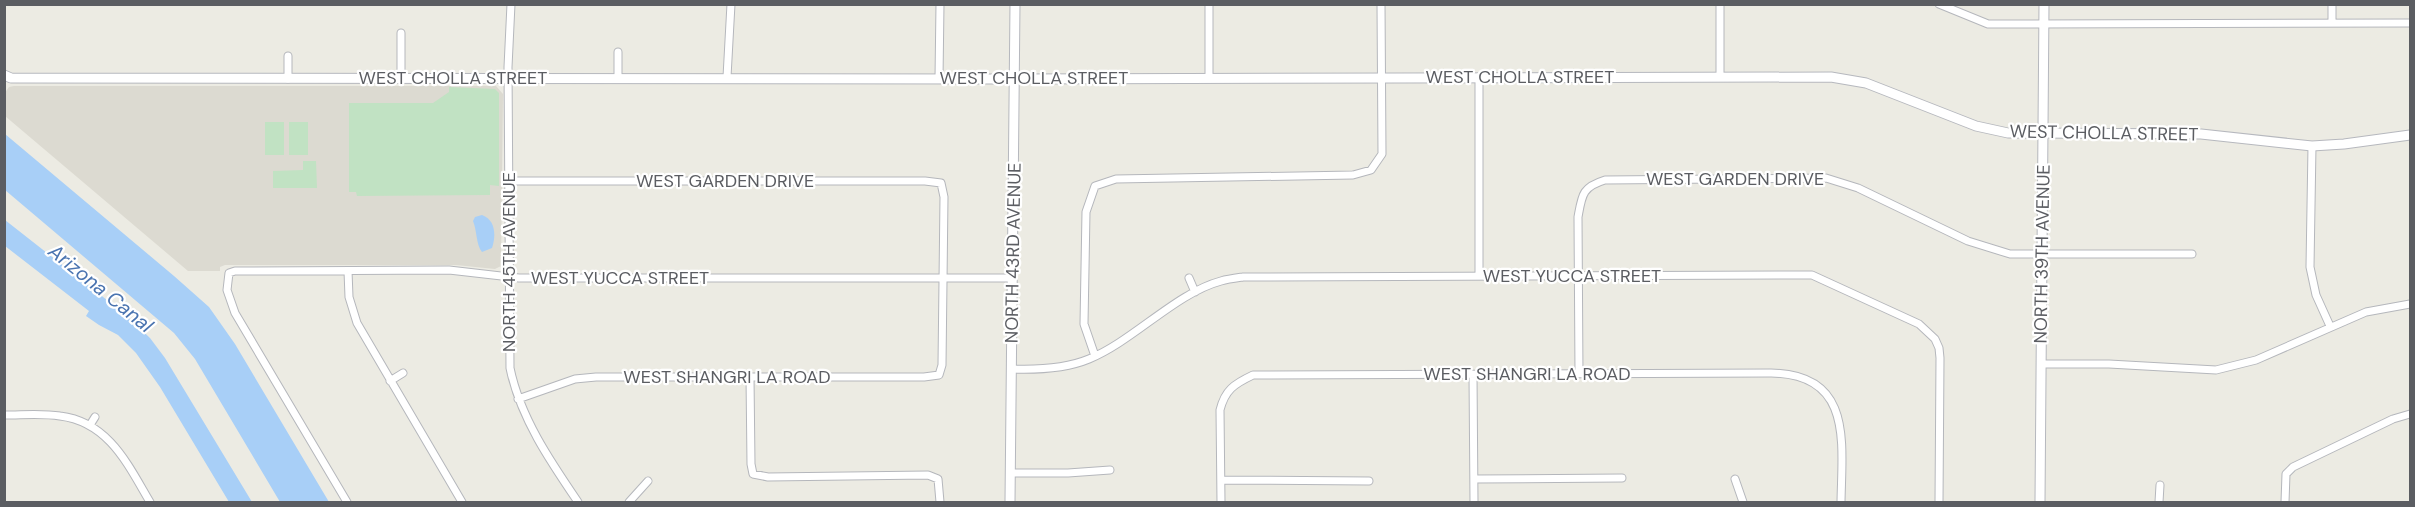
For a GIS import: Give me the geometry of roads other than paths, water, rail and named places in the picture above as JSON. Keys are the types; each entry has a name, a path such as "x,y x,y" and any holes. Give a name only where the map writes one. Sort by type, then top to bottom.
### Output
{"street":[{"name":"NORTH 45TH AVENUE","path":"511,4 508,78 509,358 518,399 529,422 578,502"},
{"path":"727,77 730,4"},
{"path":"939,78 940,4"},
{"name":"NORTH 43RD AVENUE","path":"1010,502 1015,4"},
{"path":"1209,4 1209,78"},
{"path":"1095,356 1084,324 1086,212 1095,186 1116,179 1353,176 1371,170 1382,154 1381,4"},
{"path":"1720,4 1720,76"},
{"path":"1939,4 1988,24 2410,22"},
{"name":"NORTH 39TH AVENUE","path":"2040,502 2044,4"},
{"path":"2332,4 2332,23"},
{"path":"401,33 401,78"},
{"path":"618,52 618,78"},
{"path":"288,56 288,79"},
{"name":"WEST CHOLLA STREET","path":"4,75 11,78 288,79 1720,76 1844,78 1866,82 1984,128 2008,133 2044,135 2201,134 2312,146 2410,135"},
{"path":"1479,77 1479,276"},
{"path":"2312,146 2310,267 2316,295 2330,326"},
{"name":"WEST GARDEN DRIVE","path":"1578,275 1578,217 1582,197 1588,187 1605,180 1826,178 1858,188 1968,241 2010,254 2192,254"},
{"name":"WEST GARDEN DRIVE","path":"508,181 925,181 941,183 944,197 943,278"},
{"name":"WEST YUCCA STREET","path":"347,502 235,313 227,290 229,273 235,271 471,271 509,277 1012,278"},
{"path":"348,271 349,297 357,323 462,502"},
{"path":"1578,275 1579,374"},
{"name":"WEST YUCCA STREET","path":"1011,369 1071,365 1095,356 1195,292 1220,281 1255,276 1812,275 1919,324 1935,339 1940,358 1939,502"},
{"name":"WEST SHANGRI LA ROAD","path":"518,399 575,379 924,377 939,375 942,365 943,278"},
{"path":"1189,278 1195,292"},
{"path":"2041,364 2109,364 2216,369 2256,360 2366,312 2410,304"},
{"name":"WEST SHANGRI LA ROAD","path":"1221,480 1220,411 1224,397 1232,387 1253,375 1785,373 1801,376 1822,389 1837,409 1840,424 1841,502"},
{"path":"390,381 403,374"},
{"path":"1473,375 1474,502"},
{"path":"750,377 753,474 768,477 928,475 938,479 940,502"},
{"path":"2285,502 2283,472 2392,418 2410,414"},
{"path":"4,415 61,416 90,425 114,444 150,502"},
{"path":"90,425 95,417"},
{"path":"1011,473 1110,470"},
{"path":"1474,479 1622,478"},
{"path":"1736,479 1743,502"},
{"path":"1221,502 1221,480 1369,481"},
{"path":"629,502 648,481"},
{"path":"2159,502 2160,485"}],"water":[{"path":"5,134 209,307 235,344 329,502 280,502 195,359 174,333 5,190"},
{"path":"482,215 487,217 492,224 494,238 492,248 482,252 473,221 475,217"},
{"path":"5,220 126,315 150,338 165,358 252,502 229,502 160,387 136,353 118,335 86,316 89,311 5,246"}],"water label":[{"name":"Arizona Canal","path":"101,288"}]}
